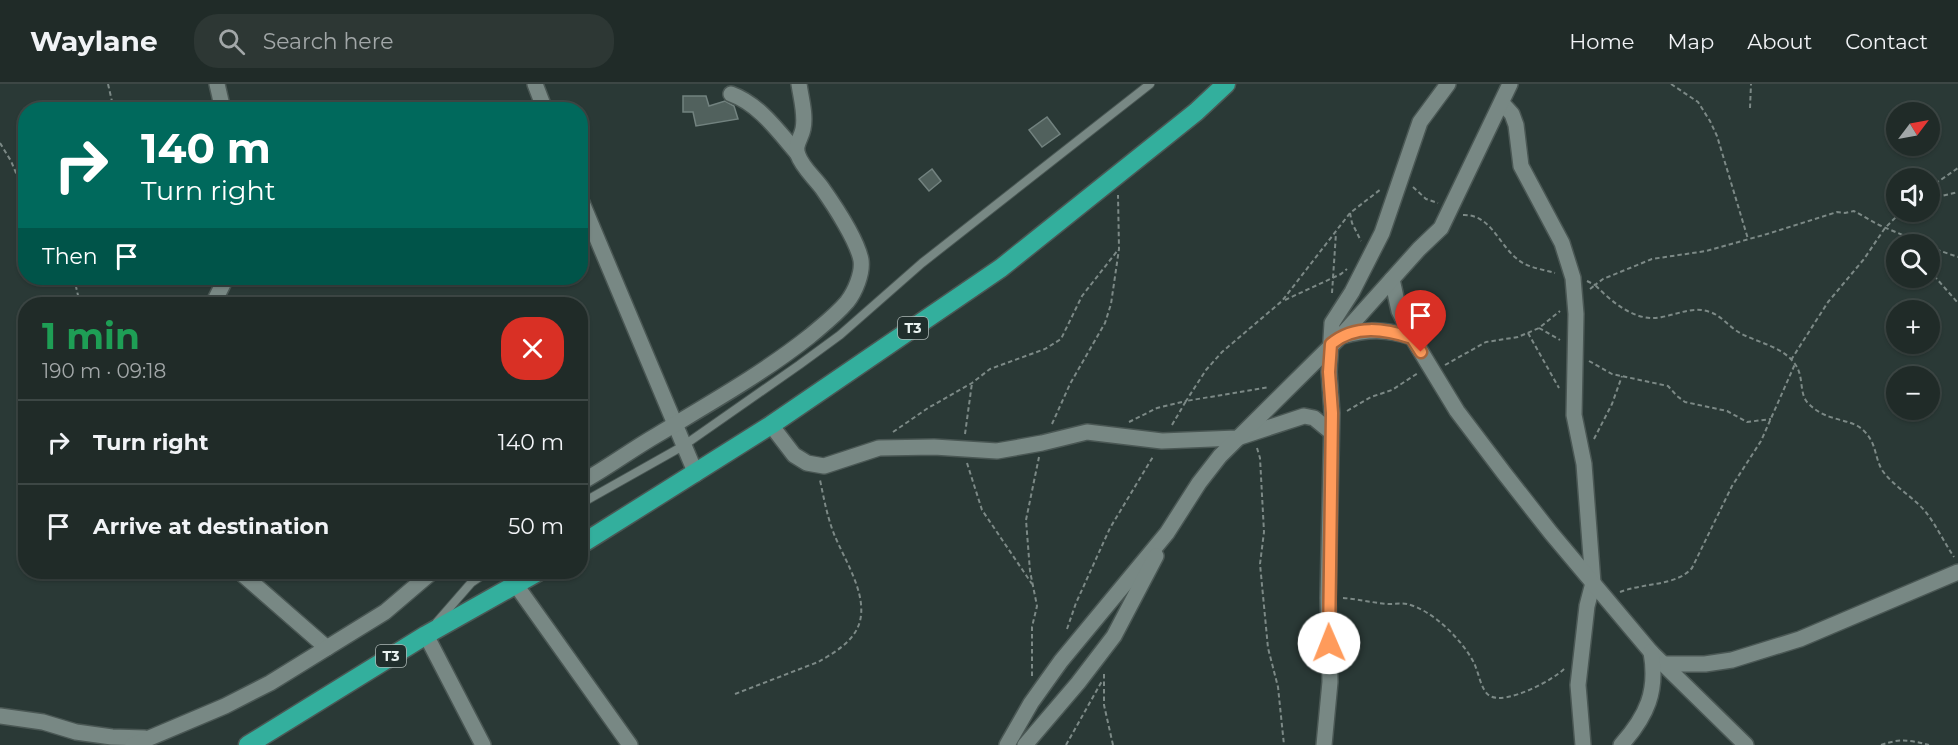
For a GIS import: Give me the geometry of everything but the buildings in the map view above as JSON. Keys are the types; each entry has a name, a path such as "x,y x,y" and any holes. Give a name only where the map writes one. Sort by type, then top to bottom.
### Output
{"highway":[{"name":"T3","path":"588,540 771,425 1001,268 1196,112 1226,84"},
{"name":"T3","path":"248,745 426,635 526,579"}],"street":[{"path":"217,84 221,102"},
{"path":"535,84 542,102"},
{"path":"797,153 797,144 804,123 799,84"},
{"path":"1324,745 1329,682 1328,598 1332,413 1329,372 1335,334 1352,292 1382,233 1420,122 1448,84"},
{"path":"1025,745 1078,683 1114,636 1167,533 1199,483 1237,438 1296,382 1335,334 1441,228 1510,84"},
{"path":"588,478 675,426 784,356 848,301 855,288 861,269 857,248 822,188 797,153 755,107 731,94"},
{"path":"1502,103 1512,114 1516,125 1521,165 1562,243 1573,278 1575,302 1574,415 1584,464 1593,583 1587,606 1578,686 1583,745"},
{"path":"588,217 696,474"},
{"path":"1392,279 1399,311 1412,338 1457,411 1551,533 1651,652 1746,745"},
{"path":"1335,334 1382,330 1412,338"},
{"path":"771,425 794,455 817,466 831,464 879,448 904,446 997,451 1087,432 1162,441 1237,438 1304,416 1314,418 1331,432"},
{"path":"1006,745 1031,703 1061,661 1167,533"},
{"path":"1664,664 1705,664 1732,660 1800,639 1958,572"},
{"path":"248,579 327,648"},
{"path":"0,716 43,722 76,732 139,742 270,683 385,612 424,579"},
{"path":"516,585 630,745"},
{"path":"426,635 483,745"},
{"path":"1621,745 1644,714 1651,697 1654,668 1651,652"}],"lane":[{"path":"588,499 683,446 840,335 922,263 1150,84"},
{"path":"426,635 477,579"}],"path":[{"path":"108,84 112,102"},
{"path":"1671,84 1698,102 1710,120 1717,136 1748,239"},
{"path":"1750,108 1751,84"},
{"path":"0,143 18,178"},
{"path":"1940,180 1958,168"},
{"path":"1031,703 1032,627 1037,606 1028,553 1026,520 1042,443 1080,365 1105,323 1111,304 1119,249 1117,175"},
{"path":"1061,661 1067,626 1110,528 1206,370 1222,352 1282,301 1350,213 1385,186 1402,178 1426,200 1452,202"},
{"path":"1940,196 1958,192"},
{"path":"1595,285 1603,279 1652,260 1706,251 1837,212 1854,211 1896,234"},
{"path":"1350,213 1357,233 1370,256"},
{"path":"1445,216 1478,217 1515,258 1524,264 1595,285 1610,299 1636,316 1660,318 1698,308 1713,313 1741,334 1773,346 1795,364 1801,375 1806,400 1827,417 1858,426 1871,438 1881,468 1926,512 1958,565"},
{"path":"1791,360 1828,302 1864,259 1891,222"},
{"path":"1335,334 1333,277 1336,232"},
{"path":"879,448 896,429 972,383 990,369 1045,349 1061,339 1082,296 1119,249"},
{"path":"1940,250 1958,257"},
{"path":"1282,301 1333,277"},
{"path":"1940,283 1958,303"},
{"path":"1332,413 1347,411 1371,397 1392,390 1407,379 1486,342 1518,337 1539,328 1575,302"},
{"path":"1539,328 1603,370 1668,386 1685,402 1727,411 1747,422 1772,418"},
{"path":"1528,333 1561,392"},
{"path":"1606,597 1626,589 1681,578 1687,574 1697,560 1732,486 1761,441 1795,364"},
{"path":"1584,464 1596,434 1612,404 1622,376"},
{"path":"1107,434 1145,412 1157,408 1296,382"},
{"path":"972,383 963,449 982,510 1034,587"},
{"path":"1253,434 1260,458 1263,511 1261,581 1268,648 1278,687 1284,745"},
{"path":"735,694 831,655 850,639 860,622 859,596 854,577 840,548 825,507 817,466"},
{"path":"1328,598 1406,604 1423,610 1465,647 1486,692 1499,699 1509,697 1559,675 1582,649"},
{"path":"1104,672 1104,705 1113,745"},
{"path":"1066,745 1104,678"},
{"path":"1881,745 1908,739 1929,745"}],"route":[{"path":"1329,643 1329,519 1332,485 1332,413 1329,372 1331,344 1341,336 1382,330 1412,338 1421,352"}]}
